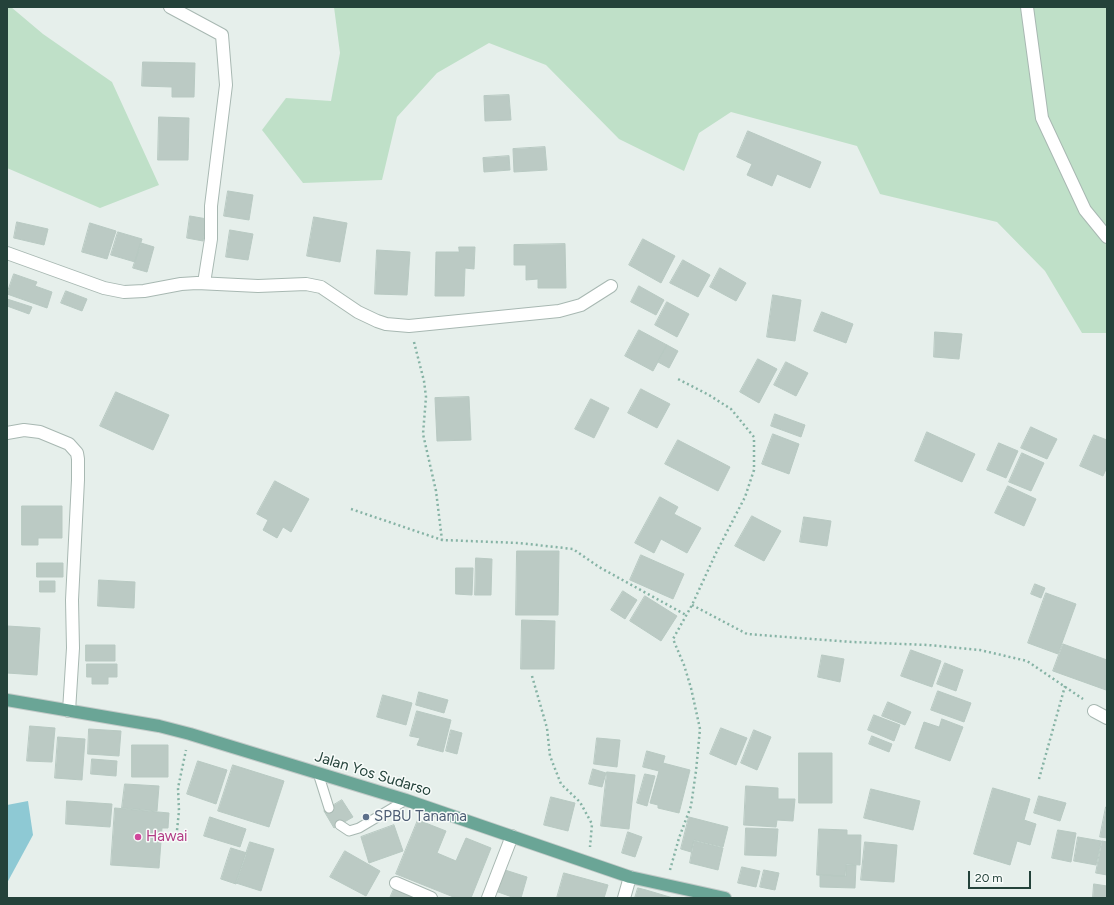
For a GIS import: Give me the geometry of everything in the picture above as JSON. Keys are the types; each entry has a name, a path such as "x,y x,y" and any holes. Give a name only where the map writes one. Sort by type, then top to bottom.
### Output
{"main road":[{"name":"Jalan Yos Sudarso","path":"7,700 159,726 190,734 406,800 630,877 665,886 725,898"}],"street":[{"path":"170,7 222,34 226,85 211,206 211,239 204,283"},
{"path":"1027,7 1042,118 1085,210 1107,237"},
{"path":"7,253 104,288 124,292 151,290 181,284 204,283 258,286 306,284 317,286 327,291 358,312 371,318 386,324 410,326 559,311 581,305 611,286"},
{"path":"7,433 24,430 40,432 69,444 76,450 78,459 72,600 73,648 69,711"},
{"path":"1094,711 1107,718"},
{"path":"488,898 512,836"},
{"path":"624,898 630,877"},
{"path":"396,883 431,898"}],"lane":[{"path":"318,773 329,808"},
{"path":"340,825 350,831 359,828 406,800"}],"path":[{"path":"410,326 424,381 426,397 423,434 436,491 442,540"},
{"path":"665,886 679,838 691,806 700,729 684,665 673,639 692,605 716,553 745,497 754,470 754,437 731,409 709,395 678,379"},
{"path":"351,509 442,540 519,543 573,549 599,567 686,615"},
{"path":"692,605 747,634 852,642 928,645 980,650 1027,661 1082,698 1094,711"},
{"path":"532,676 547,728 550,756 561,784 580,802 592,824 588,863"},
{"path":"1039,779 1065,686"},
{"path":"176,840 179,811 178,788 190,734"}],"green space":[{"path":"7,7 11,7 43,34 112,82 159,185 100,208 7,168"},
{"path":"334,7 1107,7 1107,333 1082,333 1045,271 997,222 880,194 857,146 731,112 699,133 684,171 619,139 546,65 489,43 437,73 397,117 382,180 303,183 262,130 286,98 331,101 340,53"}],"water":[{"path":"28,801 33,835 7,883 7,805"}],"building":[{"path":"143,62 195,63 194,97 172,97 172,87 142,86"},
{"path":"509,95 511,120 485,121 484,96"},
{"path":"159,117 189,118 188,160 158,160"},
{"path":"748,131 821,162 810,188 777,174 772,186 747,175 752,164 737,157"},
{"path":"545,147 547,170 514,172 513,149"},
{"path":"509,156 510,170 484,172 483,158"},
{"path":"228,191 253,195 249,220 224,216"},
{"path":"190,216 207,219 203,241 187,238"},
{"path":"314,217 347,223 340,262 307,256"},
{"path":"17,222 48,229 44,245 14,238"},
{"path":"90,223 116,231 107,259 82,252"},
{"path":"230,230 253,234 248,260 226,257"},
{"path":"118,232 142,239 135,262 111,255"},
{"path":"643,239 675,256 661,283 629,265"},
{"path":"141,243 154,247 147,272 133,268"},
{"path":"565,244 566,288 538,288 538,279 526,280 526,265 514,265 514,245"},
{"path":"459,247 475,247 474,269 465,268 464,296 435,296 436,252 459,252"},
{"path":"377,250 410,252 407,295 375,294"},
{"path":"683,260 710,275 698,297 670,283"},
{"path":"720,268 746,283 736,301 710,287"},
{"path":"14,274 37,282 35,286 52,292 47,308 7,294"},
{"path":"639,286 664,300 656,315 631,302"},
{"path":"66,291 87,299 82,311 61,303"},
{"path":"773,295 801,300 795,341 767,337"},
{"path":"7,299 32,307 29,314 7,306"},
{"path":"667,302 689,314 677,337 655,325"},
{"path":"822,312 853,324 846,343 814,331"},
{"path":"639,330 667,345 653,371 625,356"},
{"path":"935,332 962,334 959,359 934,357"},
{"path":"667,345 678,351 669,368 658,362"},
{"path":"758,359 777,369 759,403 740,392"},
{"path":"786,362 808,373 796,396 774,385"},
{"path":"641,389 670,404 657,428 628,413"},
{"path":"116,392 169,415 153,450 100,426"},
{"path":"469,397 471,440 437,441 435,398"},
{"path":"591,399 609,408 594,438 575,429"},
{"path":"775,414 805,425 801,437 771,426"},
{"path":"1031,427 1057,439 1047,459 1021,448"},
{"path":"927,432 975,454 962,482 915,461"},
{"path":"773,434 799,444 789,474 762,464"},
{"path":"1094,435 1107,440 1107,467 1103,476 1080,466"},
{"path":"678,440 730,467 718,491 665,464"},
{"path":"999,443 1018,451 1006,478 987,470"},
{"path":"1022,453 1044,463 1031,491 1009,482"},
{"path":"275,481 309,499 291,532 283,527 277,538 263,530 268,520 257,514"},
{"path":"1008,486 1036,499 1024,526 995,513"},
{"path":"660,497 678,507 674,514 701,528 687,553 661,539 654,553 635,543"},
{"path":"22,506 62,506 62,538 38,538 38,545 22,545"},
{"path":"752,516 781,531 764,561 735,546"},
{"path":"804,517 831,521 827,546 800,542"},
{"path":"517,551 559,551 558,615 516,615"},
{"path":"641,555 684,574 673,599 630,580"},
{"path":"476,558 492,559 491,595 475,595"},
{"path":"37,563 63,563 63,577 37,577"},
{"path":"456,568 473,568 472,595 456,594"},
{"path":"99,580 135,582 134,608 98,606"},
{"path":"40,581 55,581 55,592 40,592"},
{"path":"1035,584 1045,588 1041,598 1031,594"},
{"path":"623,591 637,600 625,619 611,610"},
{"path":"1046,593 1076,604 1058,654 1028,643"},
{"path":"645,596 677,616 661,641 630,621"},
{"path":"522,620 555,621 554,669 521,669"},
{"path":"7,626 40,628 37,675 7,673"},
{"path":"1063,644 1107,660 1106,690 1053,671"},
{"path":"86,645 115,645 115,661 86,661"},
{"path":"911,650 941,661 932,687 901,676"},
{"path":"822,655 844,659 840,682 818,677"},
{"path":"945,663 963,670 956,691 937,684"},
{"path":"87,664 117,664 117,677 108,677 108,684 92,684 92,677 87,677"},
{"path":"938,691 971,703 964,722 931,710"},
{"path":"419,692 448,700 444,713 416,705"},
{"path":"383,695 412,703 406,725 377,717"},
{"path":"888,702 911,712 905,725 882,716"},
{"path":"417,711 451,720 443,752 417,745 420,738 410,736"},
{"path":"874,715 900,725 894,741 868,730"},
{"path":"942,719 963,727 950,761 915,748 924,722 939,727"},
{"path":"30,726 55,728 52,762 27,761"},
{"path":"721,728 747,738 736,765 710,754"},
{"path":"89,729 121,731 119,756 88,754"},
{"path":"451,730 462,733 457,754 446,751"},
{"path":"754,730 771,737 757,770 741,763"},
{"path":"872,736 892,744 889,752 869,744"},
{"path":"58,737 85,739 82,780 55,778"},
{"path":"597,738 620,740 617,767 594,764"},
{"path":"132,745 168,745 168,777 132,777"},
{"path":"647,751 665,756 663,763 690,770 679,813 658,808 658,805 650,803 659,771 643,767"},
{"path":"799,753 832,753 832,803 799,803"},
{"path":"92,759 117,761 116,776 91,774"},
{"path":"198,761 227,770 216,804 187,794"},
{"path":"233,765 284,781 269,827 218,811"},
{"path":"593,769 606,773 602,787 589,784"},
{"path":"607,772 635,775 629,829 601,826"},
{"path":"645,774 655,776 647,806 637,803"},
{"path":"125,784 159,786 157,811 122,808"},
{"path":"746,786 778,788 778,799 795,799 793,821 777,820 776,827 744,825"},
{"path":"993,788 1030,799 1024,820 1036,824 1030,845 1017,841 1010,865 974,854"},
{"path":"871,789 920,801 913,830 864,818"},
{"path":"1039,796 1066,803 1060,821 1034,813"},
{"path":"551,797 575,803 568,831 544,825"},
{"path":"342,800 353,817 334,828 324,811"},
{"path":"67,801 112,804 110,827 66,824"},
{"path":"1107,807 1107,838 1100,837"},
{"path":"115,808 169,813 168,828 162,828 159,868 111,865"},
{"path":"210,817 246,829 240,847 204,836"},
{"path":"689,817 728,827 723,847 694,840 691,852 681,849"},
{"path":"418,820 446,831 437,853 456,861 466,838 491,848 471,898 456,898 396,874"},
{"path":"394,825 403,851 369,863 361,837"},
{"path":"746,828 778,829 776,856 745,855"},
{"path":"819,829 847,830 847,835 861,835 860,865 846,864 845,876 817,875"},
{"path":"1058,830 1076,833 1071,862 1052,858"},
{"path":"628,832 642,837 635,857 622,853"},
{"path":"1078,837 1101,841 1096,865 1074,861"},
{"path":"694,841 723,848 718,870 690,863"},
{"path":"1102,841 1107,842 1107,875 1096,873"},
{"path":"250,842 274,849 261,891 236,883"},
{"path":"865,842 897,845 894,882 861,880"},
{"path":"231,848 247,853 236,884 221,879"},
{"path":"345,851 380,871 366,896 330,877"},
{"path":"846,865 856,865 855,888 820,887 820,875 846,876"},
{"path":"742,867 760,871 756,887 738,883"},
{"path":"505,870 527,877 521,898 515,898 498,892"},
{"path":"764,870 779,873 775,890 760,887"},
{"path":"564,873 608,885 604,898 557,898"},
{"path":"1094,884 1107,886 1107,898 1093,898"},
{"path":"638,888 646,890 673,898 635,898"},
{"path":"394,889 417,898 390,898"}],"place":[{"name":"SPBU Tanama","path":"366,817"},
{"name":"Hawai","path":"138,837"}]}
